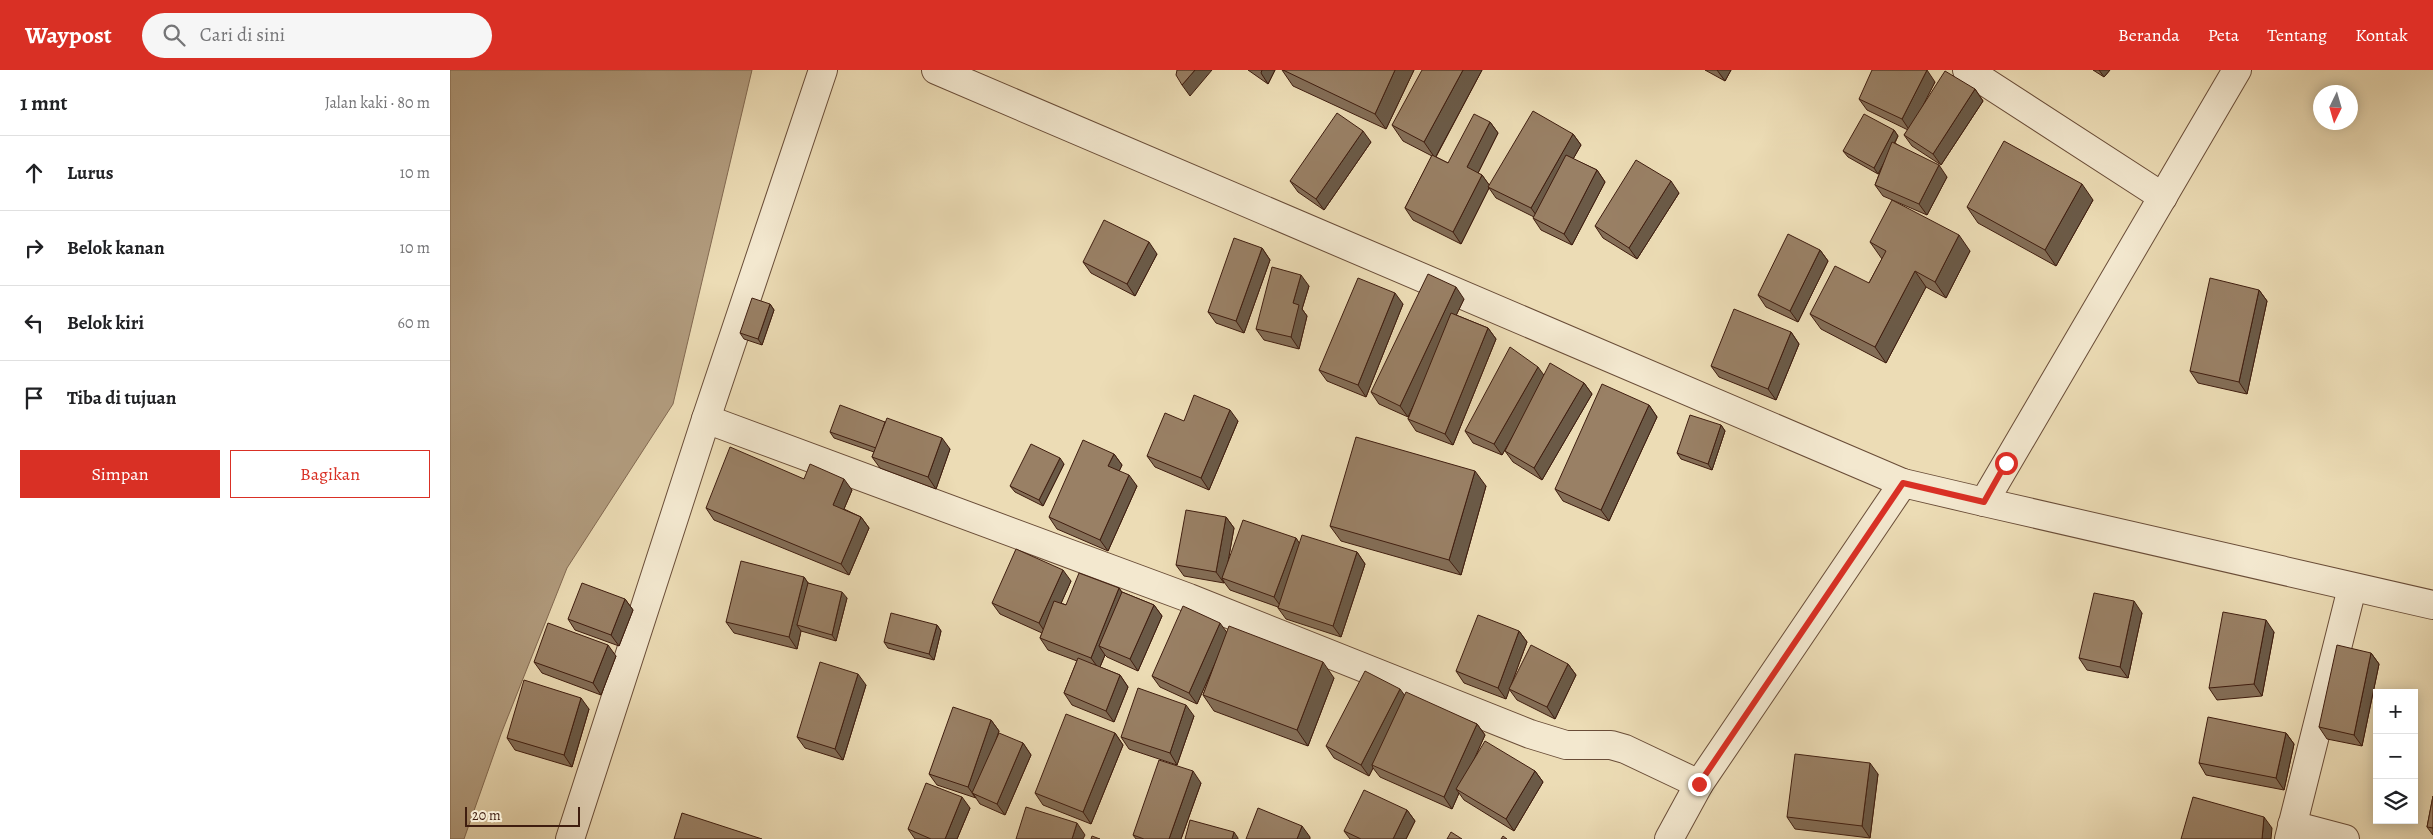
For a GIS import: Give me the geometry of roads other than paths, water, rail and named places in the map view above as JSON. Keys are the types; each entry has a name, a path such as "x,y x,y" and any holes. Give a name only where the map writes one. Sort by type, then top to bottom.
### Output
{"street":[{"path":"574,838 706,419 823,70"},
{"path":"936,70 1903,483 2352,588 2433,605"},
{"path":"1967,70 2163,197"},
{"path":"1984,502 2237,70"},
{"path":"706,419 1189,598 1530,734 1566,745 1611,746 1625,749 1699,784"},
{"path":"1669,839 1699,784 1903,483"},
{"path":"2345,839 2290,832 2352,588"}]}
